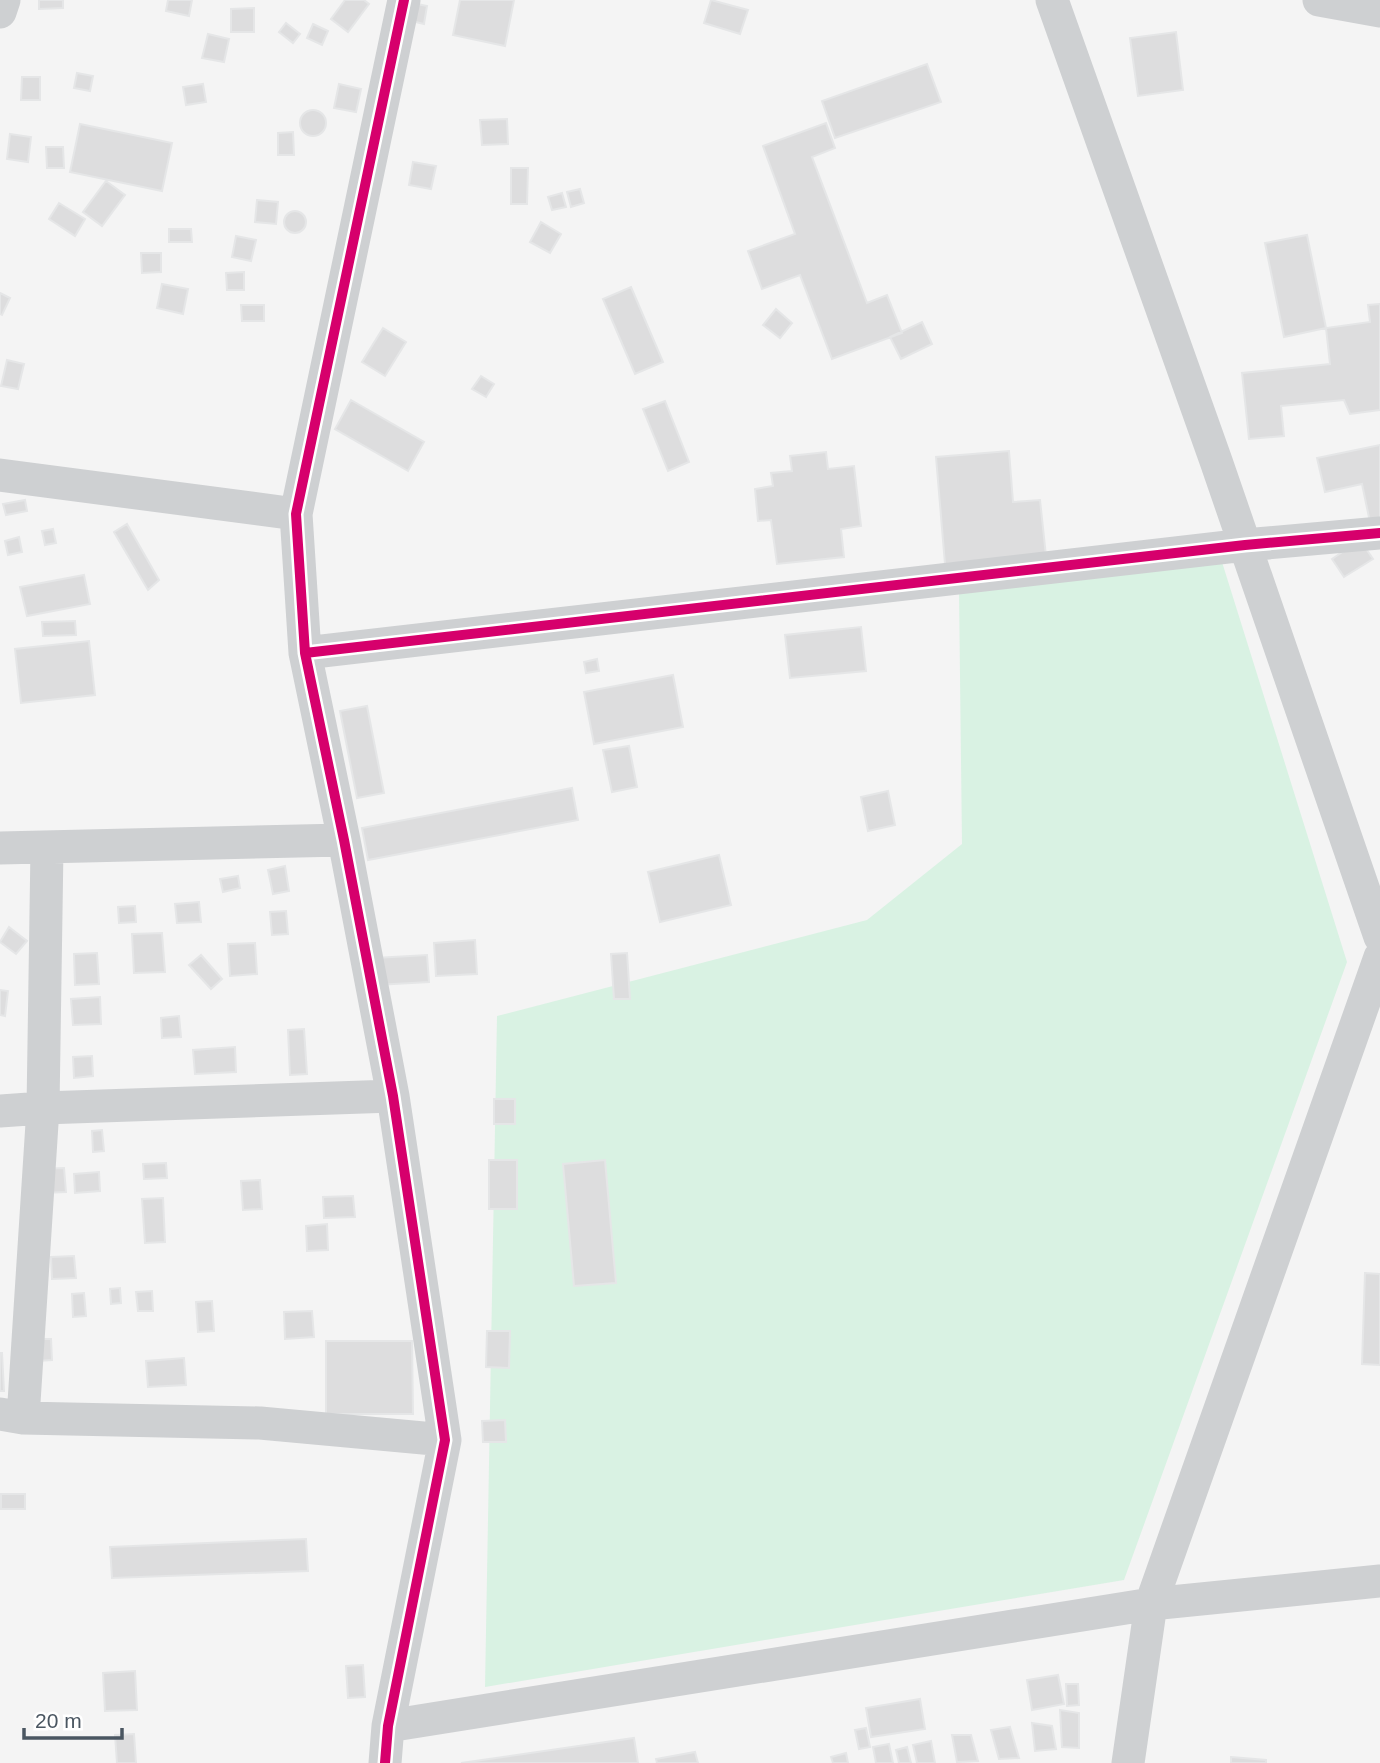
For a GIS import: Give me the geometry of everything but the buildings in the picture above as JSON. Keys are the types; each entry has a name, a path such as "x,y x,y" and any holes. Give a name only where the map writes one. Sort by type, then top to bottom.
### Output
{"street":[{"path":"0,12 4,0"},
{"path":"385,1763 388,1726 445,1440 393,1096 305,653 296,514 404,0"},
{"path":"1052,0 1380,937"},
{"path":"1319,0 1380,12"},
{"path":"0,475 296,514"},
{"path":"305,653 1245,545 1380,533"},
{"path":"0,848 344,840"},
{"path":"47,847 43,1108 12,1416 260,1423 445,1440"},
{"path":"1128,1763 1151,1604 1380,957"},
{"path":"0,1111 393,1096"},
{"path":"388,1726 1151,1604 1380,1581"}],"green space":[{"path":"1222,562 1347,962 1124,1580 485,1687 497,1016 867,920 962,844 959,592"}],"cycle path":[{"path":"385,1763 388,1726 445,1440 393,1096 305,653 296,514 404,0"},
{"path":"305,653 1245,545 1380,533"}]}
